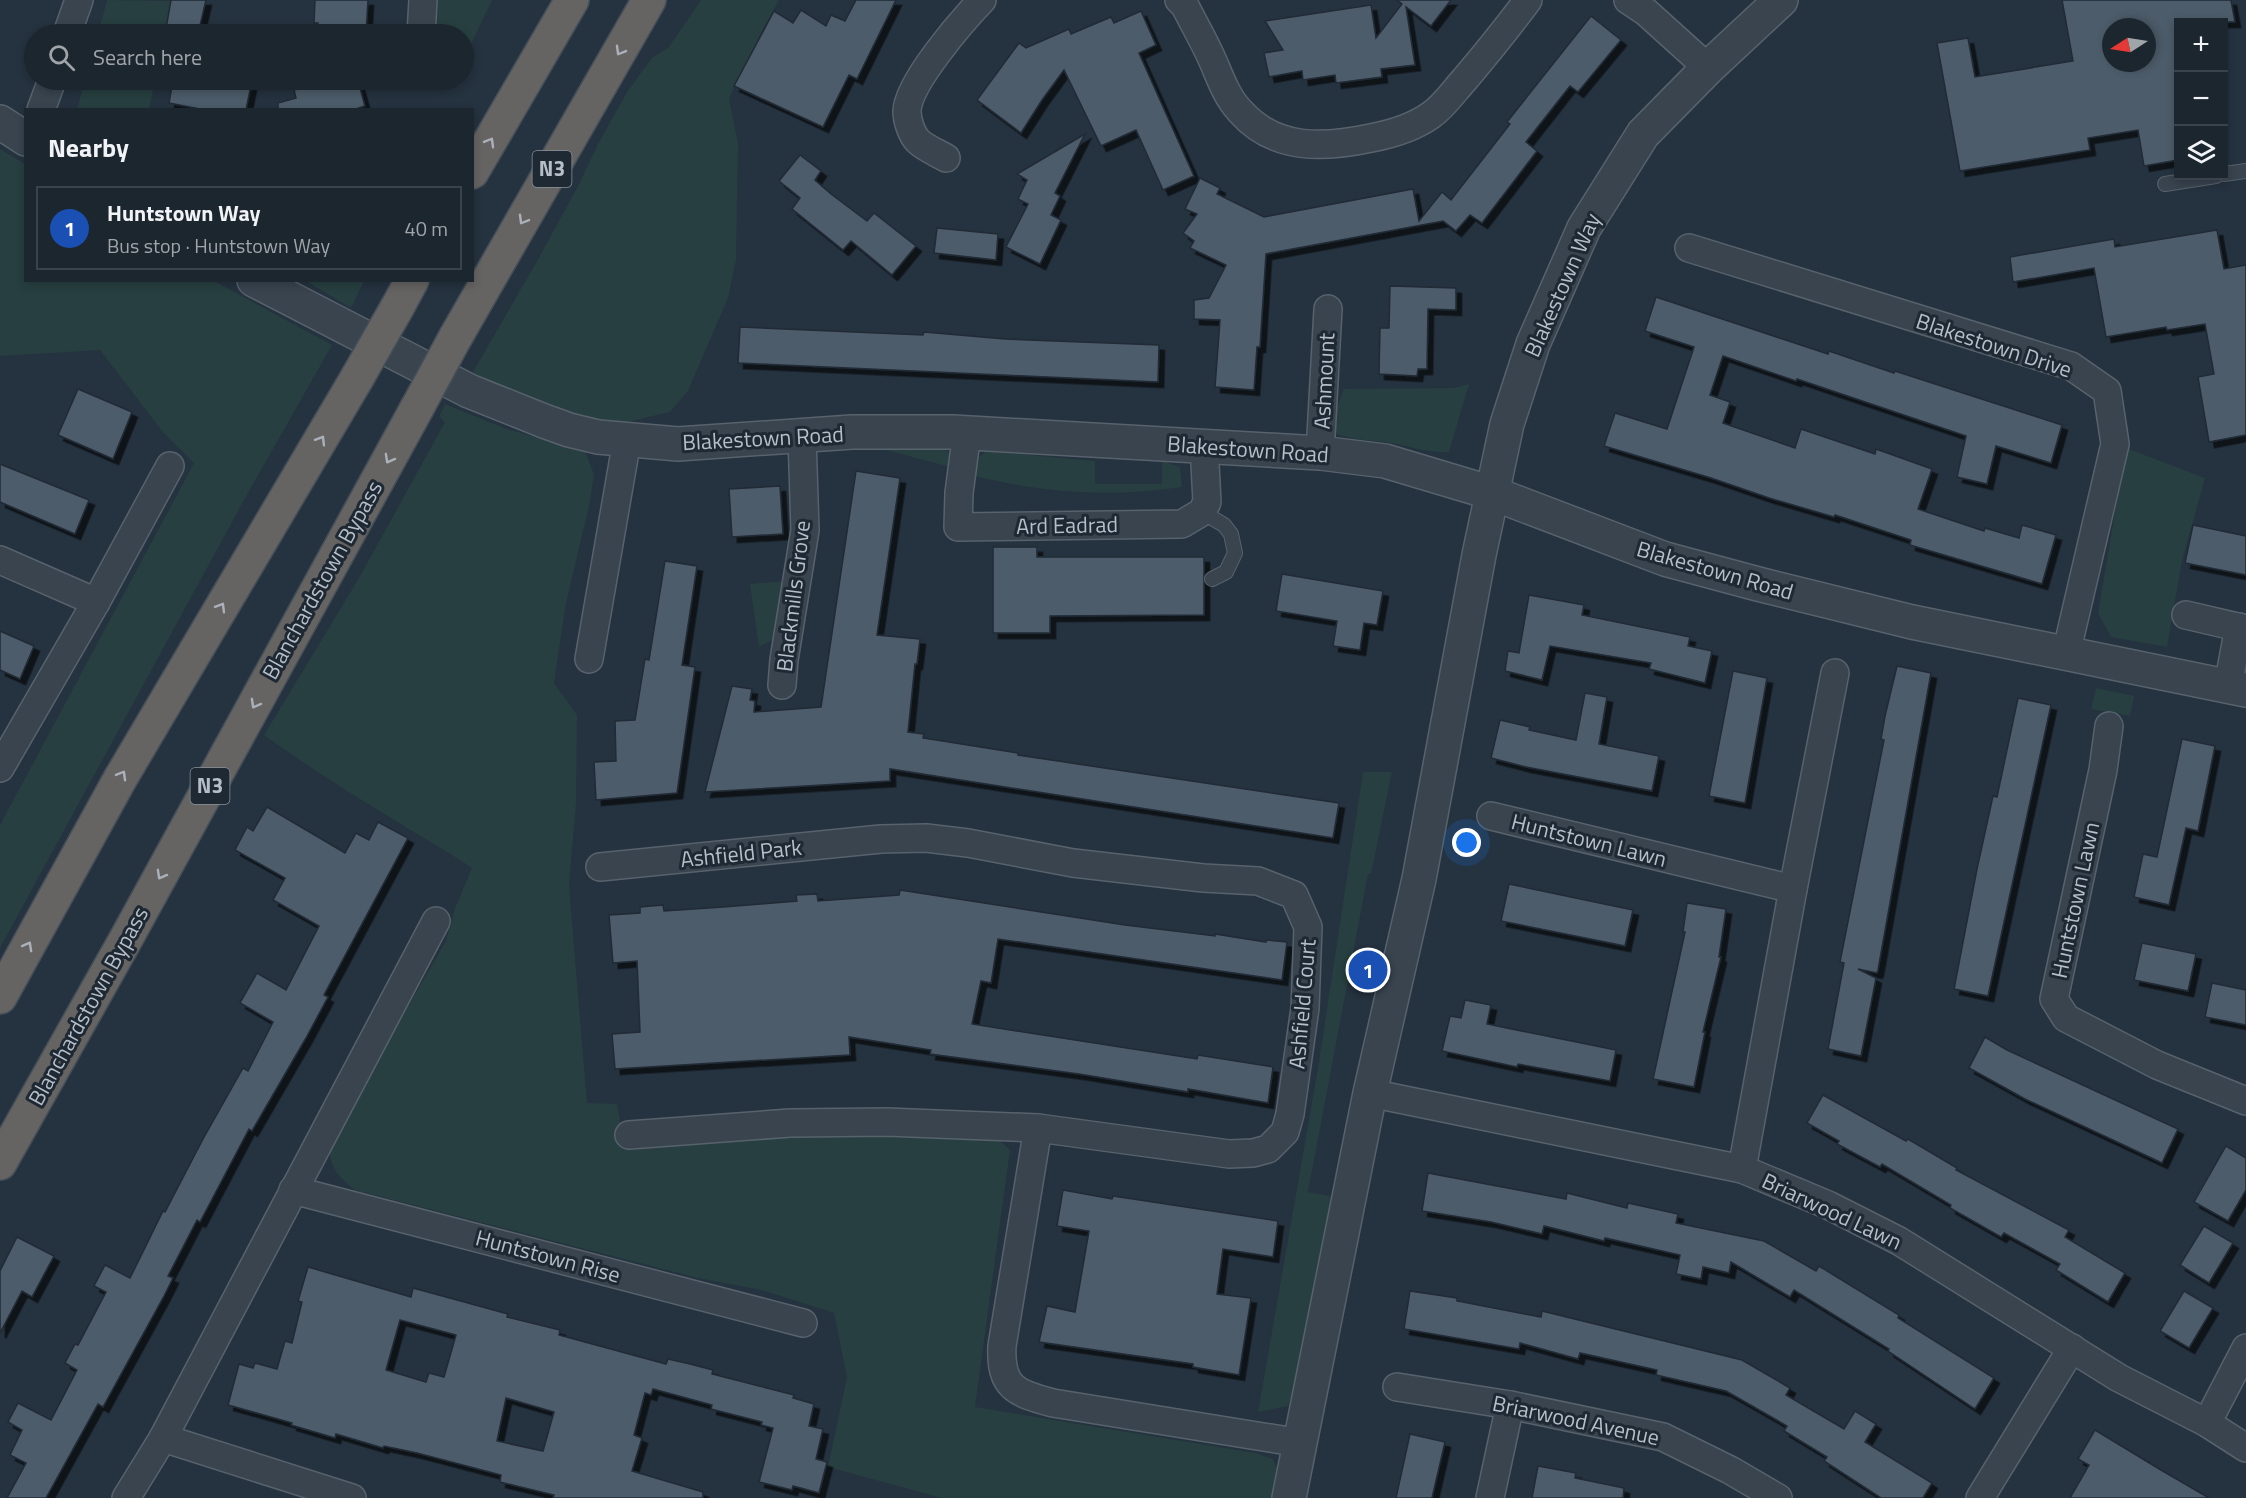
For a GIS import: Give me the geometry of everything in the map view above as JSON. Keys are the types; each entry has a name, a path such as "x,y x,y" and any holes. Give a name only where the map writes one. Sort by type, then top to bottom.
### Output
{"highway":[{"path":"508,112 553,0"},
{"path":"474,169 572,0"},
{"name":"Blanchardstown Bypass","path":"0,1163 127,937 455,338 649,0"},
{"path":"0,997 120,779 405,293"}],"street":[{"path":"71,24 79,0"},
{"path":"422,24 423,0"},
{"path":"946,158 918,141 910,126 907,110 917,85 949,36 982,0"},
{"path":"1179,0 1185,6 1228,96 1240,111 1253,124 1271,136 1311,146 1354,142 1391,133 1410,127 1430,116 1486,54 1528,0"},
{"path":"1628,0 1646,12 1708,68"},
{"name":"Blakestown Way","path":"1289,1498 1370,1093 1419,879 1503,437 1533,344 1584,228 1643,134 1708,68 1781,0"},
{"path":"42,108 48,90"},
{"path":"0,122 24,138"},
{"name":"Blakestown Drive","path":"1689,248 2071,366 2107,391 2115,444 2066,654"},
{"name":"Blakestown Road","path":"258,282 469,391 569,430 598,437 678,444 886,431 967,432 1320,453 1384,461 1492,493 1675,561 1830,603 2237,688"},
{"name":"Ashmount","path":"1320,453 1328,309"},
{"name":"Ard Eadrad","path":"967,432 957,527 1182,524 1202,512"},
{"name":"Blackmills Grove","path":"776,667 805,530 802,436"},
{"path":"589,659 627,440"},
{"path":"1202,512 1206,502 1204,446"},
{"path":"0,768 171,466"},
{"path":"0,560 96,602"},
{"path":"2186,615 2242,628 2237,688"},
{"path":"1742,1169 1835,673"},
{"name":"Huntstown Lawn","path":"2109,726 2103,770 2054,999 2066,1018 2157,1065 2246,1101"},
{"name":"Huntstown Lawn","path":"1491,816 1793,889"},
{"name":"Ashfield Court","path":"629,1135 790,1123 887,1122 1038,1128 1228,1154 1253,1153 1268,1149 1285,1132 1290,1114 1305,1008 1308,927 1294,895 1258,881 1203,878 1073,863 968,843 926,838 881,839"},
{"name":"Ashfield Park","path":"600,867 881,839"},
{"path":"126,1498 163,1438 436,921"},
{"name":"Briarwood Lawn","path":"1370,1093 1742,1169 1828,1205 1899,1241 2119,1378 2207,1423 2246,1448"},
{"path":"1038,1128 1002,1346 1001,1365 1009,1383 1026,1396 1053,1403 1301,1443"},
{"name":"Huntstown Rise","path":"293,1190 745,1296 803,1323"},
{"path":"1980,1498 2072,1348"},
{"path":"2207,1423 2246,1348"},
{"name":"Briarwood Avenue","path":"1397,1387 1510,1405 1663,1437 1730,1470 1778,1498"},
{"path":"1491,1498 1510,1405"},
{"path":"163,1438 352,1498"}],"lane":[{"path":"2228,173 2246,171"},
{"path":"2165,184 2190,180"},
{"path":"1202,512 1224,525 1231,534 1235,553 1227,572 1212,579"}],"green space":[{"path":"107,0 171,1 167,24 101,24"},
{"path":"432,0 492,0 474,38 474,24 430,24"},
{"path":"701,0 779,0 729,98 738,144 736,260 728,298 688,391 670,412 627,422 598,422 470,377 536,263 627,92 652,58 669,47"},
{"path":"82,90 153,90 149,108 77,108"},
{"path":"0,149 24,163 24,282 216,282 332,345 244,500 0,948 0,825 194,463 163,432 100,350 0,356"},
{"path":"308,282 364,282 351,308"},
{"path":"1469,384 1449,452 1429,451 1336,434 1332,418 1344,389 1453,388"},
{"path":"445,404 504,428 585,451 594,474 590,502 566,603 554,683 577,715 576,803 569,885 587,1103 617,1104 623,1138 821,1128 999,1140 1010,1150 975,1407 1255,1453 1273,1459 1279,1472 1274,1498 942,1498 828,1467 847,1377 834,1313 762,1290 698,1278 355,1190 339,1175 333,1165 328,1144 446,941 455,908 472,868 344,789 264,735 359,578 445,422 439,417"},
{"path":"875,447 940,447 950,455 954,468"},
{"path":"2126,448 2205,478 2182,561 2167,647 2111,637 2098,613"},
{"path":"986,451 1095,461 1095,483 1101,484 1162,484 1162,461 1180,467 1182,487 1129,492 1076,492 1023,486 971,475 974,461"},
{"path":"786,581 778,637 759,647 750,584"},
{"path":"2096,688 2134,696 2130,716 2091,709"},
{"path":"1363,772 1392,772 1371,874 1368,874 1308,1192 1334,1197 1300,1378 1288,1406 1258,1412 1318,1068"}],"building":[{"path":"171,0 206,0 200,24 167,24"},
{"path":"315,0 368,0 367,24 314,23"},
{"path":"856,0 896,0 857,79 849,75 823,127 734,86 774,11 793,23 801,10 826,26 831,15 845,21"},
{"path":"1397,0 1451,0 1431,26 1406,7 1415,65 1381,69 1382,77 1336,83 1335,75 1303,80 1302,71 1269,77 1264,53 1283,50 1265,21 1371,5 1376,38 1402,4"},
{"path":"2062,0 2231,0 2235,22 2228,22 2228,18 2174,18 2174,161 2144,166 2138,130 2088,138 2090,150 1960,171 1937,43 1968,38 1975,77 2073,61"},
{"path":"1141,11 1156,45 1139,53 1194,176 1163,190 1136,130 1101,146 1064,70 1021,133 977,100 1019,43 1026,48 1069,29 1071,34 1111,17 1114,23"},
{"path":"1591,16 1621,40 1578,92 1570,86 1526,142 1537,151 1482,223 1470,215 1456,231 1443,221 1266,254 1260,347 1257,347 1254,390 1215,387 1220,320 1194,319 1194,300 1209,298 1226,265 1190,248 1194,241 1183,233 1197,214 1185,209 1200,178 1220,188 1217,194 1264,217 1413,189 1419,221 1442,192 1451,200 1510,124 1507,122"},
{"path":"171,90 250,90 246,108 195,108 169,103"},
{"path":"294,90 361,90 365,106 359,108 278,108 278,103 296,98"},
{"path":"1085,134 1055,193 1060,196 1051,215 1061,220 1040,264 1006,247 1028,204 1018,199 1027,180 1017,174"},
{"path":"800,155 821,171 815,180 831,194 867,221 874,213 916,246 892,275 851,241 843,250 792,209 800,198 779,181"},
{"path":"937,228 998,234 996,260 934,253"},
{"path":"2217,230 2224,269 2246,265 2246,435 2209,442 2198,377 2214,374 2205,324 2167,330 2166,327 2106,337 2094,268 2013,282 2010,257 2114,239 2115,247"},
{"path":"1390,286 1456,288 1456,310 1428,309 1427,369 1418,369 1417,376 1379,374 1380,328 1389,328"},
{"path":"1656,297 1828,354 1829,351 1894,373 1895,371 2062,425 2051,463 1996,446 1987,484 1957,477 1966,436 1797,379 1796,381 1723,356 1710,395 1730,402 1723,423 1795,448 1801,429 1875,454 1876,449 1932,469 1918,509 1984,531 1985,528 2019,538 2022,525 2056,535 2042,584 1910,545 1911,540 1835,515 1834,517 1769,498 1604,446 1615,413 1667,429 1694,347 1645,331"},
{"path":"740,327 923,335 924,332 1005,339 1159,345 1158,382 738,363"},
{"path":"78,389 132,412 113,459 58,435"},
{"path":"0,464 89,500 75,534 0,502"},
{"path":"856,471 900,478 877,635 920,639 908,732 924,734 923,738 1018,753 1018,755 1339,803 1333,838 890,769 890,781 705,792 732,686 752,689 750,700 755,701 754,712 821,707"},
{"path":"780,486 783,534 732,537 729,489"},
{"path":"2193,525 2246,536 2246,575 2185,563"},
{"path":"993,547 1037,547 1037,557 1204,557 1204,615 1050,616 1050,633 993,633"},
{"path":"665,561 697,566 682,665 695,667 677,793 596,800 594,762 616,761 615,721 635,720 645,659 649,660"},
{"path":"1282,574 1383,591 1377,625 1364,623 1360,650 1333,646 1337,621 1276,611"},
{"path":"1529,595 1584,605 1582,615 1690,637 1688,646 1712,651 1705,683 1649,669 1651,663 1550,646 1542,680 1505,671 1508,651 1519,653"},
{"path":"0,631 34,646 20,679 0,670"},
{"path":"1897,666 1931,673 1878,970 1877,973 1858,969 1876,978 1861,1056 1828,1049 1844,963 1840,962 1884,740 1881,739 1885,716"},
{"path":"1733,671 1767,678 1745,803 1709,796"},
{"path":"1585,693 1607,697 1599,744 1659,756 1652,791 1491,758 1500,720 1530,727 1529,730 1576,740"},
{"path":"2018,698 2051,705 1988,996 1954,989 1993,796 1997,797"},
{"path":"2182,739 2215,746 2198,831 2186,828 2169,905 2134,897 2143,854 2157,857"},
{"path":"267,807 345,853 356,833 369,840 378,822 408,838 324,995 328,997 306,1038 252,1131 249,1129 200,1222 197,1220 168,1276 173,1278 164,1296 103,1407 98,1404 46,1498 7,1498 26,1463 10,1455 22,1430 8,1422 18,1403 51,1420 77,1370 65,1363 75,1344 78,1345 106,1292 94,1286 105,1265 130,1278 163,1211 165,1212 203,1139 243,1068 248,1071 273,1022 240,1003 257,973 286,990 319,926 273,900 285,878 235,850 247,827 253,831"},
{"path":"1509,884 1633,910 1625,946 1501,921"},
{"path":"900,890 1125,925 1215,936 1215,934 1266,942 1266,940 1287,942 1282,980 998,939 991,983 981,981 972,1024 1197,1059 1198,1055 1273,1067 1268,1103 1188,1089 1188,1092 1079,1074 930,1054 931,1050 849,1037 850,1055 615,1069 612,1034 640,1032 637,961 613,963 609,915 640,913 640,907 663,905 664,911 797,901 796,895 817,894 818,901 899,895"},
{"path":"1687,903 1726,909 1719,957 1721,957 1703,1032 1705,1032 1694,1087 1653,1079 1685,932 1683,932"},
{"path":"2142,943 2196,954 2188,991 2134,980"},
{"path":"2212,983 2246,990 2246,1025 2205,1017"},
{"path":"1465,1000 1491,1005 1487,1024 1616,1050 1610,1081 1518,1064 1517,1067 1442,1051 1450,1016 1461,1018"},
{"path":"1985,1037 2007,1050 2178,1129 2162,1163 2025,1099 1969,1068"},
{"path":"1823,1095 1906,1141 1908,1139 1957,1168 1956,1170 2069,1230 2065,1237 2125,1273 2108,1302 2056,1270 2060,1264 2004,1233 2001,1237 1950,1208 1951,1205 1882,1164 1880,1167 1837,1144 1839,1141 1807,1123"},
{"path":"2226,1146 2246,1158 2246,1190 2228,1221 2194,1202"},
{"path":"1428,1173 1566,1199 1567,1193 1627,1208 1628,1203 1678,1214 1676,1223 1764,1241 1816,1271 1819,1266 1899,1315 1898,1318 1994,1378 1975,1409 1888,1351 1889,1349 1794,1290 1790,1297 1731,1262 1729,1273 1703,1267 1701,1279 1676,1274 1680,1255 1605,1238 1604,1241 1544,1226 1542,1234 1491,1222 1422,1211"},
{"path":"1063,1190 1112,1199 1113,1196 1278,1221 1273,1257 1223,1249 1217,1294 1251,1298 1239,1375 1193,1367 1193,1364 1039,1342 1047,1306 1075,1312 1089,1231 1057,1226"},
{"path":"2204,1226 2233,1243 2209,1283 2180,1265"},
{"path":"17,1237 54,1256 32,1297 22,1291 0,1333 0,1271"},
{"path":"308,1267 411,1297 413,1288 508,1314 507,1317 560,1330 559,1335 666,1364 668,1359 690,1364 713,1370 712,1374 794,1395 793,1398 814,1404 809,1426 823,1429 816,1459 827,1462 819,1493 793,1486 792,1490 759,1482 773,1428 761,1425 762,1422 711,1409 712,1405 653,1389 651,1395 645,1393 634,1435 642,1438 632,1471 703,1492 703,1498 553,1498 554,1495 500,1482 501,1475 417,1453 384,1446 383,1448 336,1434 335,1438 228,1405 239,1364 253,1368 255,1363 277,1369 285,1341 292,1343 302,1302 298,1301","holes":["400,1320 456,1335 444,1377 429,1373 426,1382 386,1370","506,1398 554,1412 543,1451 497,1441"]},
{"path":"1410,1291 1457,1298 1457,1301 1541,1317 1542,1311 1742,1360 1790,1388 1786,1395 1844,1429 1855,1411 1876,1424 1865,1442 1932,1483 1923,1498 1881,1498 1824,1461 1827,1457 1784,1431 1787,1426 1726,1391 1656,1375 1657,1370 1580,1353 1578,1359 1520,1343 1519,1349 1404,1329"},
{"path":"2184,1291 2213,1308 2189,1348 2160,1331"},
{"path":"2095,1430 2209,1498 2070,1498 2089,1465 2078,1459"},
{"path":"1410,1434 1445,1442 1432,1498 1396,1498"},
{"path":"1538,1466 1576,1473 1575,1478 1624,1488 1623,1498 1532,1498"}],"place":[{"name":"Huntstown Way","path":"1368,970"}]}
